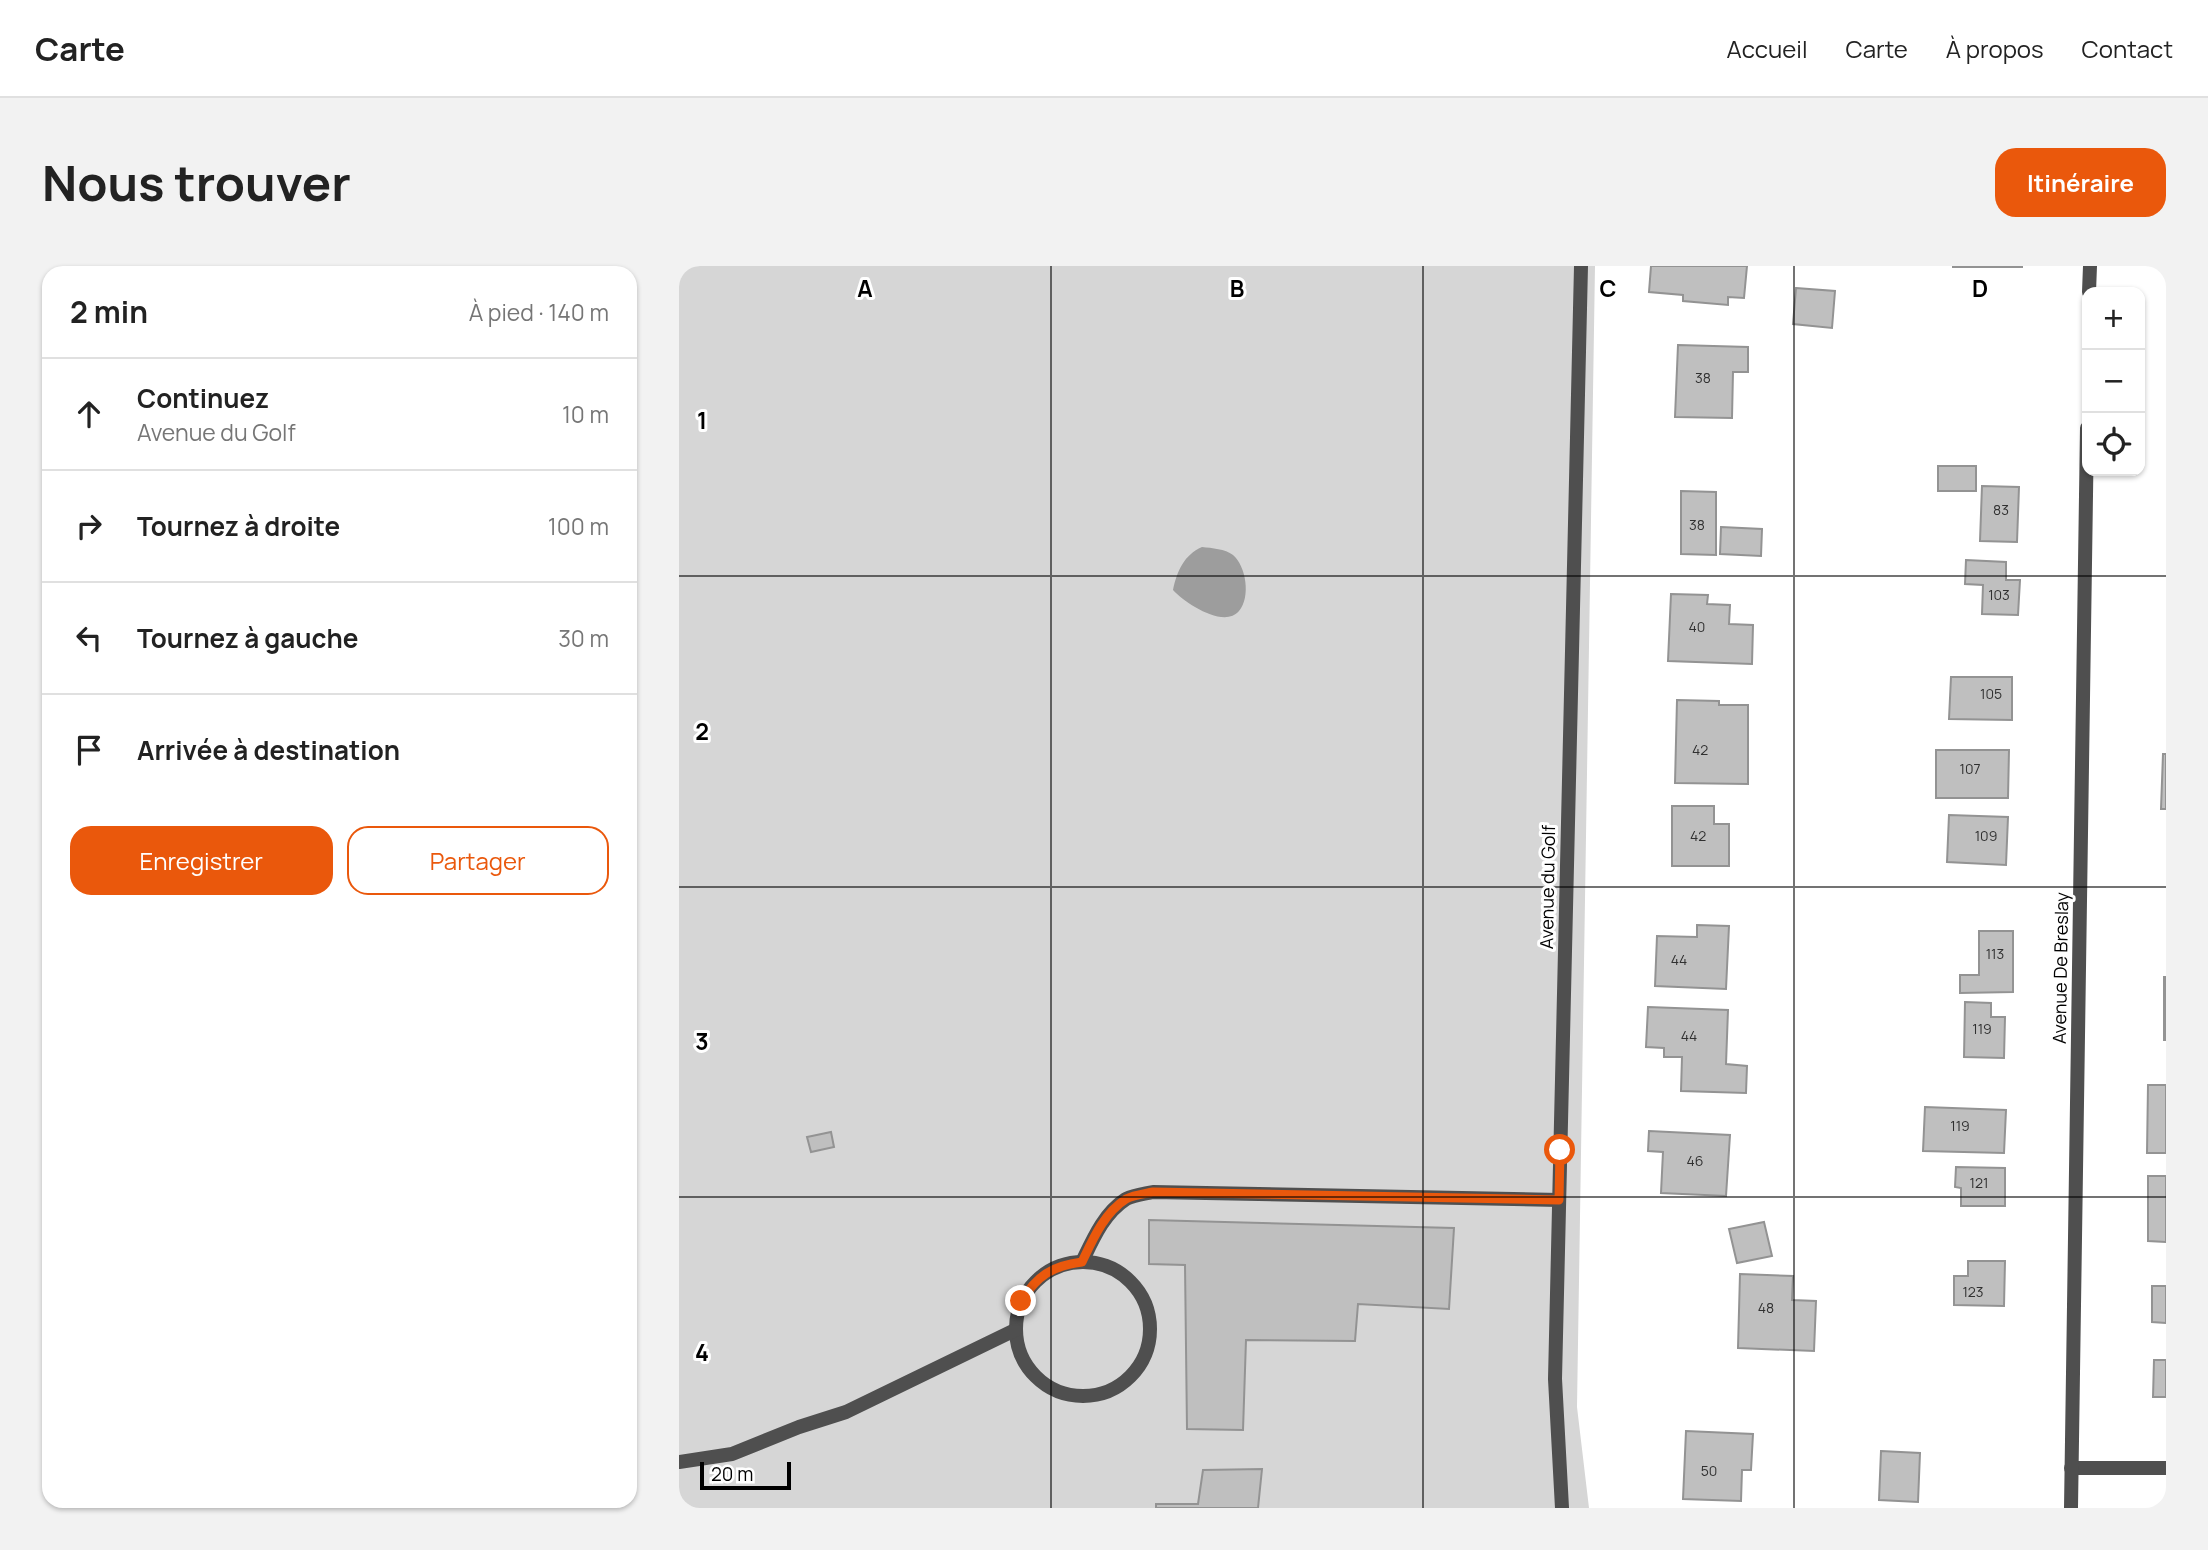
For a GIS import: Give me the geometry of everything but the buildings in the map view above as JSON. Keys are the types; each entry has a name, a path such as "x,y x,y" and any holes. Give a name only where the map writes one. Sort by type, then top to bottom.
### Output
{"street":[{"name":"Avenue du Golf","path":"1562,1508 1555,1379 1581,266"},
{"path":"2089,287 2090,266"},
{"name":"Avenue De Breslay","path":"2071,1508 2086,476"},
{"path":"1082,1262 1098,1229 1115,1209 1128,1198 1153,1192 1559,1200"},
{"path":"1082,1262 1105,1266 1125,1277 1140,1293 1149,1314 1150,1336 1144,1358 1131,1377 1113,1390 1091,1396 1069,1396 1048,1387 1030,1373 1019,1353 1015,1331 1016,1315 1021,1301 1032,1285 1055,1268 1082,1262"},
{"path":"679,1462 732,1454 799,1427 846,1412 1015,1331"},
{"path":"2071,1468 2166,1468"}],"shaded area":[{"path":"679,266 1595,266 1577,1407 1589,1508 679,1508"},
{"path":"1202,547 1230,553 1241,566 1245,598 1239,611 1232,616 1215,616 1205,612 1173,590 1182,564 1190,554"}],"route":[{"path":"1021,1301 1032,1285 1047,1272 1064,1264 1082,1262 1098,1229 1128,1198 1153,1192 1559,1200 1560,1150"}]}
